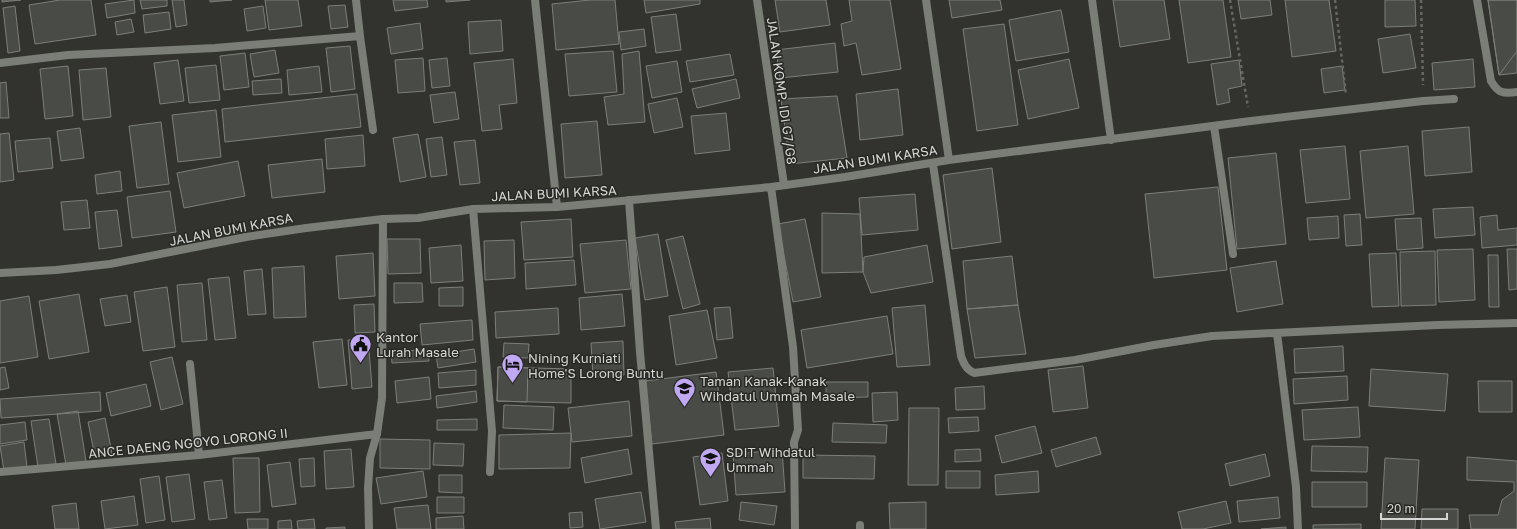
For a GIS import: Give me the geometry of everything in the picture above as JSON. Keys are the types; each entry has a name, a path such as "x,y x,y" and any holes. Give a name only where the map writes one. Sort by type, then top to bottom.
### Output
{"street":[{"path":"356,0 373,130"},
{"path":"535,0 557,207"},
{"name":"JALAN KOMP. IDI G7/G8","path":"757,0 784,185"},
{"path":"926,0 949,160"},
{"path":"1092,0 1111,140"},
{"path":"1477,0 1491,81 1496,89 1501,92 1507,94 1517,92"},
{"path":"0,63 68,55 215,48 360,36"},
{"name":"JALAN BUMI KARSA","path":"0,273 56,270 110,264 246,237 306,228 383,219 418,218 473,209 557,207 771,188 933,164 949,160 1251,121 1422,101 1454,99"},
{"path":"1214,126 1233,254"},
{"path":"933,164 960,356 968,370 974,373 1076,360 1154,345 1212,336 1437,325 1517,323"},
{"path":"771,188 793,347 798,430 794,442 796,529"},
{"path":"628,200 656,529"},
{"path":"473,209 492,431 490,472"},
{"path":"369,529 368,488 370,458 377,434 382,398 383,219"},
{"path":"1277,333 1296,487 1298,529"},
{"path":"190,364 199,455"},
{"name":"ANCE DAENG NGOYO LORONG II","path":"0,472 199,455 377,434"}],"path":[{"path":"1230,0 1251,121"},
{"path":"1335,0 1348,110"},
{"path":"1421,0 1422,101"}],"building":[{"path":"2,0 21,0 2,2"},
{"path":"60,0 91,0 96,35 35,44 29,5"},
{"path":"134,0 135,13 107,18 105,4"},
{"path":"140,0 167,0 167,6 142,9"},
{"path":"172,0 184,0 187,25 176,27"},
{"path":"210,0 232,0 210,2"},
{"path":"265,0 298,0 302,26 269,30"},
{"path":"393,0 427,0 428,7 395,11"},
{"path":"446,0 470,0 446,2"},
{"path":"590,0 615,0 619,44 556,50 552,4"},
{"path":"644,0 700,0 700,4 646,13"},
{"path":"775,0 826,0 830,25 780,32"},
{"path":"849,0 890,0 901,69 862,75 856,43 844,46 841,24 852,21"},
{"path":"949,0 1000,0 1002,10 952,18"},
{"path":"1113,0 1164,0 1170,39 1120,47"},
{"path":"1179,0 1223,0 1231,57 1188,63"},
{"path":"1238,0 1270,0 1272,15 1241,19"},
{"path":"1285,0 1329,0 1336,51 1292,57"},
{"path":"1385,0 1415,0 1416,26 1385,27"},
{"path":"1488,0 1517,0 1517,73 1499,75"},
{"path":"1488,0 1517,0 1517,51 1499,75"},
{"path":"345,5 348,27 331,29 328,6"},
{"path":"15,6 20,51 8,53 3,8"},
{"path":"263,6 266,28 247,31 244,9"},
{"path":"1061,10 1069,52 1016,61 1009,20"},
{"path":"169,12 171,29 145,33 143,15"},
{"path":"676,14 681,50 656,53 651,17"},
{"path":"131,19 134,32 117,35 115,22"},
{"path":"501,20 503,51 470,54 468,22"},
{"path":"420,23 423,49 391,54 387,28"},
{"path":"1004,24 1018,125 977,131 963,29"},
{"path":"644,29 646,46 621,50 619,32"},
{"path":"1410,34 1416,68 1383,73 1378,39"},
{"path":"835,43 838,72 780,78 776,50"},
{"path":"350,46 355,89 331,92 326,48"},
{"path":"275,50 279,73 254,77 250,54"},
{"path":"613,51 617,92 569,96 565,54"},
{"path":"639,51 645,122 608,125 604,97 624,94 622,54"},
{"path":"245,53 249,87 224,90 220,56"},
{"path":"730,54 734,75 690,82 686,61"},
{"path":"423,58 425,91 398,93 395,60"},
{"path":"447,58 450,86 432,88 429,60"},
{"path":"513,59 517,103 499,105 502,129 482,131 474,63"},
{"path":"1069,59 1079,108 1028,119 1018,70"},
{"path":"1473,59 1475,87 1434,90 1432,63"},
{"path":"178,60 184,101 160,104 154,63"},
{"path":"1239,60 1242,86 1228,89 1230,102 1217,105 1211,64"},
{"path":"677,61 682,92 652,98 646,66"},
{"path":"216,65 220,100 189,103 185,68"},
{"path":"68,66 73,116 45,119 40,69"},
{"path":"319,66 322,92 289,95 287,70"},
{"path":"1342,66 1345,90 1324,93 1321,69"},
{"path":"106,68 111,117 83,120 79,70"},
{"path":"281,79 282,93 253,95 252,81"},
{"path":"736,79 740,98 697,108 692,89"},
{"path":"6,82 9,118 0,118 0,83"},
{"path":"898,89 903,135 860,140 856,94"},
{"path":"455,92 459,119 434,123 430,95"},
{"path":"357,94 361,127 225,142 222,109"},
{"path":"837,96 847,158 790,164 781,99"},
{"path":"677,98 683,127 654,133 648,104"},
{"path":"216,110 221,157 178,162 172,115"},
{"path":"726,113 730,150 695,154 691,116"},
{"path":"597,121 602,175 565,178 561,124"},
{"path":"161,122 169,184 137,188 129,126"},
{"path":"1469,127 1472,172 1425,176 1422,131"},
{"path":"80,128 84,158 61,161 57,131"},
{"path":"9,133 14,180 0,182 0,134"},
{"path":"418,134 426,177 400,182 393,138"},
{"path":"363,135 365,166 327,169 325,139"},
{"path":"442,137 447,175 431,177 426,139"},
{"path":"50,138 53,168 18,172 15,141"},
{"path":"475,140 480,183 460,185 454,142"},
{"path":"1345,146 1350,199 1306,203 1300,150"},
{"path":"1408,146 1414,214 1366,218 1360,151"},
{"path":"1276,153 1286,244 1237,249 1228,158"},
{"path":"322,159 325,192 272,198 268,165"},
{"path":"238,161 245,196 184,208 177,173"},
{"path":"992,168 1001,242 952,249 943,175"},
{"path":"120,171 122,191 97,194 95,175"},
{"path":"1218,187 1227,270 1154,278 1145,194"},
{"path":"170,191 176,232 132,238 127,197"},
{"path":"915,194 918,230 862,235 859,198"},
{"path":"87,200 90,228 64,230 61,202"},
{"path":"1473,207 1475,235 1435,238 1433,209"},
{"path":"117,210 122,246 99,249 95,212"},
{"path":"822,213 860,214 863,272 822,273"},
{"path":"1360,214 1362,245 1346,246 1344,215"},
{"path":"1497,215 1498,230 1517,228 1517,245 1482,248 1480,217"},
{"path":"1338,216 1339,238 1309,240 1307,218"},
{"path":"1421,218 1423,248 1397,250 1395,219"},
{"path":"571,219 573,257 524,260 521,222"},
{"path":"805,219 821,297 793,302 778,224"},
{"path":"658,234 668,296 645,300 635,238"},
{"path":"683,236 700,304 683,309 666,240"},
{"path":"387,239 420,239 421,273 388,274"},
{"path":"514,240 515,278 485,280 484,241"},
{"path":"626,240 631,289 585,293 580,244"},
{"path":"461,245 463,281 431,283 429,248"},
{"path":"927,245 933,282 871,293 863,272 864,257"},
{"path":"1473,249 1475,300 1439,302 1437,250"},
{"path":"1507,249 1517,249 1517,289 1509,290"},
{"path":"1435,251 1436,305 1401,306 1400,252"},
{"path":"373,253 375,296 339,299 336,256"},
{"path":"1396,253 1399,306 1372,307 1369,254"},
{"path":"1488,255 1498,255 1499,307 1489,307"},
{"path":"1012,256 1018,305 967,309 963,261"},
{"path":"574,260 576,285 526,289 525,263"},
{"path":"1276,261 1283,304 1237,312 1230,268"},
{"path":"304,266 306,317 274,318 272,268"},
{"path":"262,269 266,314 248,315 244,271"},
{"path":"229,277 236,338 215,340 208,279"},
{"path":"202,283 207,340 182,342 177,285"},
{"path":"394,283 422,283 423,302 394,303"},
{"path":"167,287 175,347 143,351 134,292"},
{"path":"463,287 463,306 439,306 439,288"},
{"path":"79,294 89,352 49,359 39,301"},
{"path":"622,294 625,326 581,330 579,298"},
{"path":"127,295 131,322 105,326 100,299"},
{"path":"29,296 38,357 0,363 0,301"},
{"path":"374,304 375,332 355,333 354,305"},
{"path":"925,305 930,365 897,367 892,308"},
{"path":"1018,305 1026,354 975,358 967,309"},
{"path":"730,307 733,338 717,340 714,308"},
{"path":"558,308 559,334 496,338 495,312"},
{"path":"707,310 717,358 676,365 669,316"},
{"path":"887,316 893,354 807,368 801,330"},
{"path":"472,320 473,340 422,345 420,324"},
{"name":"Kantor Lurah Masale","path":"368,338 372,387 352,389 348,340"},
{"path":"342,339 347,385 319,388 313,342"},
{"path":"623,341 624,375 593,377 591,343"},
{"path":"504,343 529,344 528,358 503,357"},
{"path":"1343,346 1344,371 1295,373 1294,349"},
{"path":"474,349 476,362 438,368 436,355"},
{"path":"428,350 429,361 392,363 391,351"},
{"path":"172,357 183,404 161,410 150,362"},
{"path":"1083,366 1088,408 1053,412 1048,370"},
{"path":"5,367 9,388 0,390 0,368"},
{"path":"498,367 571,369 571,403 497,401"},
{"name":"Nining Kurniati Home'S Lorong Buntu","path":"498,367 528,368 527,402 497,401"},
{"path":"773,368 779,426 735,430 728,372"},
{"path":"1371,369 1448,374 1445,411 1369,406"},
{"path":"476,370 476,385 439,388 438,373"},
{"name":"Taman Kanak-Kanak Wihdatul Ummah Masale","path":"716,372 724,435 652,444 645,381"},
{"path":"1347,376 1348,400 1294,404 1293,379"},
{"path":"429,377 431,399 397,403 395,381"},
{"path":"1478,381 1512,381 1512,412 1479,412"},
{"path":"826,382 868,382 868,397 826,398"},
{"path":"146,384 151,406 111,416 106,393"},
{"path":"984,386 985,409 956,410 955,388"},
{"path":"476,391 477,402 437,408 436,396"},
{"path":"100,392 101,411 1,418 0,399"},
{"path":"897,392 898,420 873,422 872,393"},
{"path":"629,401 632,436 572,442 568,408"},
{"path":"504,405 554,407 553,430 503,428"},
{"path":"1358,407 1360,437 1304,440 1302,410"},
{"path":"909,408 939,408 938,485 908,485"},
{"path":"78,411 86,461 66,465 57,414"},
{"path":"978,417 979,431 949,433 948,418"},
{"path":"105,418 112,453 95,457 88,422"},
{"path":"49,419 56,464 38,467 31,421"},
{"path":"477,419 477,430 437,430 437,420"},
{"path":"25,422 27,440 0,444 0,425"},
{"path":"833,423 887,425 886,443 832,442"},
{"path":"1035,426 1042,453 1002,463 995,436"},
{"path":"571,433 570,468 499,469 499,435"},
{"path":"1096,437 1101,454 1056,467 1051,450"},
{"path":"380,439 430,440 430,469 380,468"},
{"path":"24,442 27,467 4,471 0,446"},
{"path":"434,443 464,444 463,466 433,465"},
{"path":"1312,446 1368,447 1367,472 1311,471"},
{"path":"351,449 354,487 326,489 324,451"},
{"path":"628,449 632,474 585,483 581,458"},
{"path":"980,449 981,461 955,462 955,450"},
{"path":"782,450 785,492 736,495 733,454"},
{"name":"SDIT Wihdatul Ummah","path":"722,453 728,501 700,505 693,457"},
{"path":"1265,454 1270,476 1230,486 1225,464"},
{"path":"803,455 875,456 874,479 803,478"},
{"path":"1467,457 1517,461 1517,529 1471,529 1469,515 1498,515 1502,500 1514,491 1514,482 1467,480"},
{"path":"233,458 259,458 260,512 235,513"},
{"path":"314,458 315,486 301,487 299,459"},
{"path":"1385,458 1419,460 1415,529 1381,529"},
{"path":"290,462 296,504 272,507 267,465"},
{"path":"423,471 427,497 381,504 376,478"},
{"path":"946,471 980,471 980,488 946,488"},
{"path":"1038,471 1039,492 996,495 995,475"},
{"path":"189,474 195,519 172,522 166,477"},
{"path":"439,475 462,475 462,493 439,492"},
{"path":"159,476 165,520 146,523 140,479"},
{"path":"222,480 227,518 209,520 204,482"},
{"path":"1312,482 1367,482 1367,507 1312,507"},
{"path":"641,492 646,522 600,529 595,499"},
{"path":"134,496 138,525 105,529 101,501"},
{"path":"437,497 464,497 464,513 437,513"},
{"path":"1278,497 1280,518 1239,522 1237,501"},
{"path":"1226,501 1231,523 1203,529 1182,529 1178,512"},
{"path":"741,502 777,506 774,525 739,520"},
{"path":"926,502 926,529 890,529 889,503"},
{"path":"76,503 79,529 55,529 52,506"},
{"path":"428,505 431,529 397,529 394,508"},
{"path":"1422,509 1458,509 1458,529 1421,529"},
{"path":"582,512 583,527 570,528 569,513"},
{"path":"463,516 464,529 436,529 436,518"},
{"path":"710,518 711,529 676,529 675,522"},
{"path":"247,519 268,519 268,529 248,529"},
{"path":"314,519 315,529 298,529 297,521"},
{"path":"291,520 292,529 278,529 278,521"},
{"path":"1361,524 1361,529 1313,529 1313,525"},
{"path":"345,527 345,529 326,529 326,528"},
{"path":"1286,527 1286,529 1261,529"}],"place":[{"name":"Kantor Lurah Masale","path":"360,364"},
{"name":"Nining Kurniati Home'S Lorong Buntu","path":"513,384"},
{"name":"Taman Kanak-Kanak Wihdatul Ummah Masale","path":"684,408"},
{"name":"SDIT Wihdatul Ummah","path":"711,478"}]}
